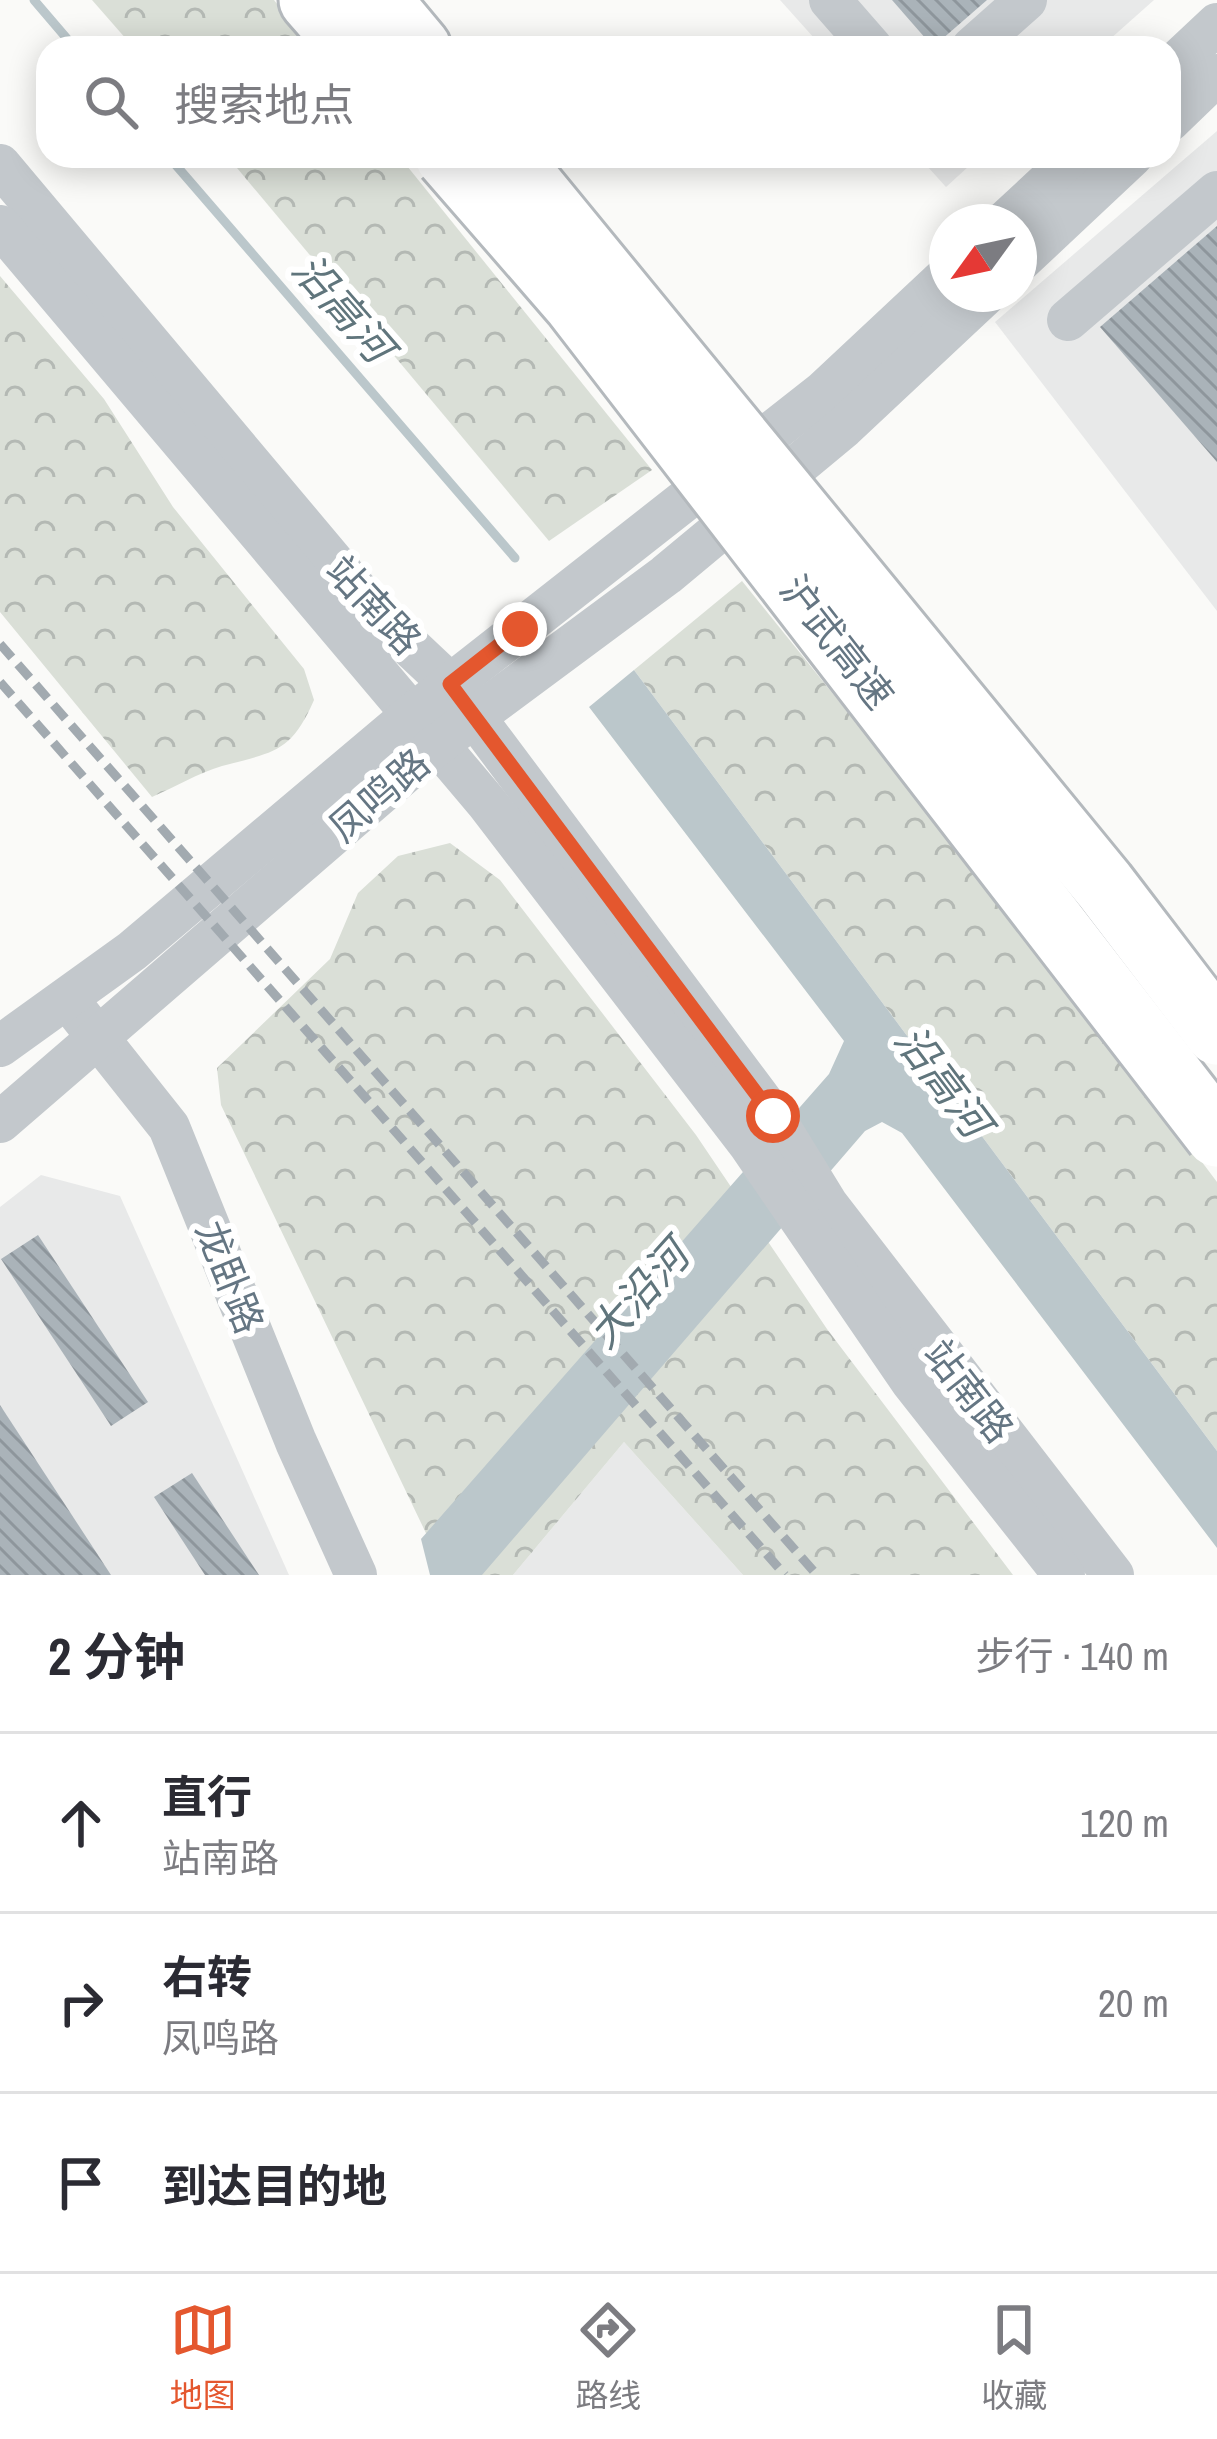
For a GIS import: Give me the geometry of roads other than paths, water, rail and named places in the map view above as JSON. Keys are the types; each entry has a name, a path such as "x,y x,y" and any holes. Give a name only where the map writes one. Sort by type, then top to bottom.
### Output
{"highway":[{"path":"311,0 342,36"},
{"path":"379,0 408,36"},
{"name":"沪武高速","path":"457,168 574,302 1217,1135"},
{"name":"沪武高速","path":"517,168 1104,885 1217,1033"}],"street":[{"path":"830,0 862,36"},
{"path":"986,36 1026,0"},
{"path":"1181,58 1217,24"},
{"path":"1181,110 1217,75"},
{"name":"站南路","path":"0,165 382,620 462,700 761,1130"},
{"path":"1024,204 1063,168"},
{"path":"1037,245 1119,168"},
{"path":"1068,320 1217,192"},
{"name":"站南路","path":"0,226 761,1130"},
{"name":"凤鸣路","path":"0,1046 462,700 823,392 929,293"},
{"name":"凤鸣路","path":"462,700 719,531 844,428 967,312"},
{"name":"凤鸣路","path":"0,1122 426,729"},
{"name":"龙卧路","path":"67,1000 170,1126 296,1442 356,1575"},
{"path":"761,1130 816,1218"},
{"name":"站南路","path":"816,1218 911,1381 1064,1575"},
{"name":"站南路","path":"816,1218 1113,1575"}],"water":[{"name":"大沿河","path":"634,670 1217,1451 1217,1548 902,1133 882,1122 865,1131 482,1575 430,1575 421,1539 829,1074 844,1041 589,707"}],"waterway":[{"name":"沿高河","path":"34,0 65,36"},
{"name":"沿高河","path":"178,168 515,558"}],"railway":[{"path":"0,644 817,1575"},
{"path":"0,682 785,1575"}]}
